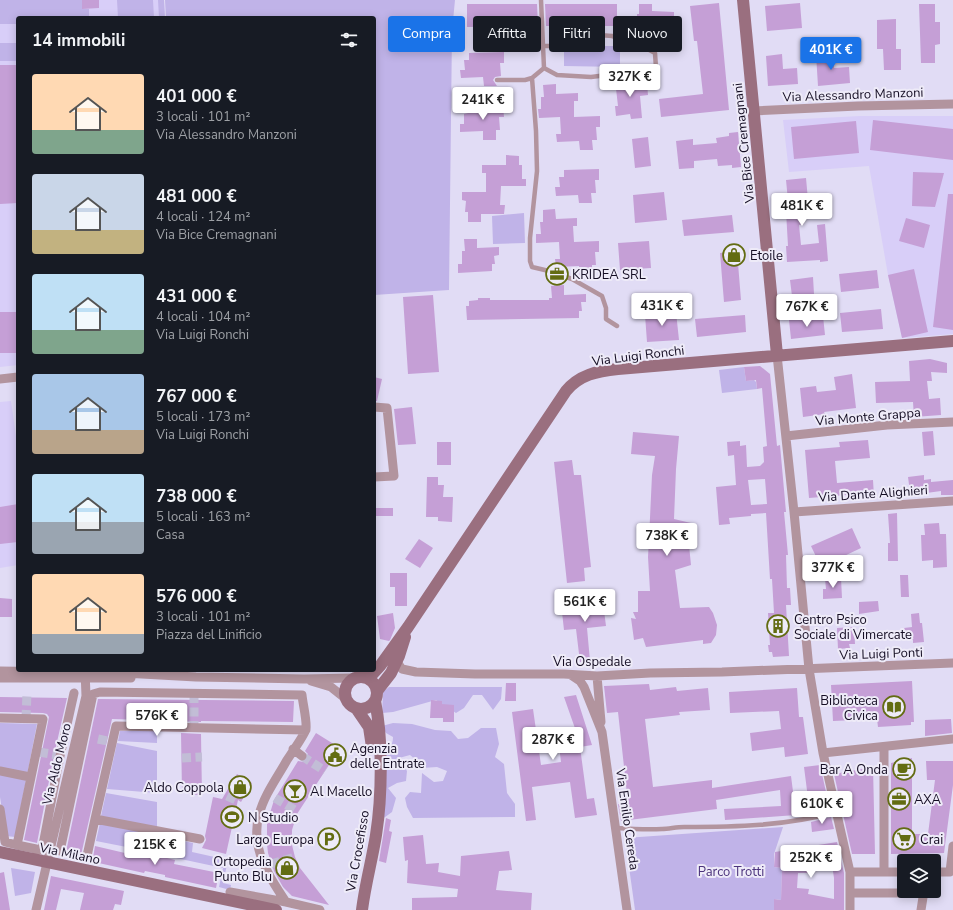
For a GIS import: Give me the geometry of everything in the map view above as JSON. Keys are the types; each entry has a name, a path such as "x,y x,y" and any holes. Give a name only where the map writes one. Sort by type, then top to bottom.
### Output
{"street":[{"name":"Via Bice Cremagnani","path":"743,0 777,355"},
{"name":"Via Alessandro Manzoni","path":"754,111 858,106 953,104"},
{"name":"Via Luigi Ronchi","path":"376,670 408,627 566,392 575,382 588,374 603,370 953,340"},
{"path":"777,355 809,669 823,753 850,872 850,910"},
{"path":"0,379 16,377"},
{"path":"376,407 387,408 394,476 376,477"},
{"name":"Via Monte Grappa","path":"786,436 887,425 953,422"},
{"name":"Via Dante Alighieri","path":"794,512 953,501"},
{"name":"Via Luigi Ronchi","path":"376,696 379,686 391,673 397,662 408,627"},
{"path":"380,666 386,663 397,662"},
{"name":"Via Ospedale","path":"397,662 402,669 416,672 475,674 570,674 597,676 809,669"},
{"name":"Via Luigi Ponti","path":"809,669 953,663"},
{"path":"0,671 16,672"},
{"path":"28,672 85,674"},
{"name":"Via Luigi Ronchi","path":"369,678 374,672"},
{"path":"0,678 124,673 155,676 196,674 304,679 354,678 364,676 373,682 376,696 367,708 356,708 331,687 304,679"},
{"name":"Via Aldo Moro","path":"36,910 86,696 85,674"},
{"name":"Via Emilio Cereda","path":"570,674 580,681 584,687 602,732"},
{"name":"Via Emilio Cereda","path":"597,676 602,732 620,827 627,910"},
{"path":"346,699 345,689 354,678"},
{"path":"60,851 86,737 93,694 100,692 302,696 306,730 259,815 257,827 258,844 268,865 272,881 286,902"},
{"path":"0,809 2,845 17,845 36,851 42,850 59,755 74,693"},
{"name":"Via Crocefisso","path":"362,910 376,836 379,803 380,750 376,696"},
{"name":"Via Crocefisso","path":"354,910 368,835 372,788 370,732 367,723 356,708"},
{"path":"0,718 43,719 17,845"},
{"path":"86,856 116,726 306,730"},
{"path":"823,753 953,739"},
{"path":"884,746 884,872"},
{"path":"294,750 302,756"},
{"path":"0,771 30,777"},
{"path":"95,819 200,839"},
{"name":"Via Milano","path":"2,845 46,862 276,910"},
{"path":"941,873 951,874 953,846"},
{"path":"850,872 897,872"},
{"path":"230,892 320,910"},
{"path":"850,893 897,892"},
{"path":"921,910 923,898"}],"lane":[{"path":"541,0 544,68"},
{"path":"543,46 560,46 573,37 586,34 612,36 638,44 655,53 656,68 648,75 623,73 591,77 557,75 544,68"},
{"path":"497,80 525,80 532,78 544,68"},
{"path":"532,78 537,171 530,238 530,261 532,267 572,279 602,296 606,308 606,318 617,326"},
{"path":"620,827 663,829 788,822 814,818 836,812"}],"shaded area":[{"path":"0,0 164,0 165,16 16,16 16,365 0,367"},
{"path":"860,116 953,116 953,334 902,338 888,275 869,166 789,172 783,120"},
{"path":"11,401 16,436 16,565 0,568 0,402"}],"green space":[{"path":"0,0 82,0 82,9 89,9 89,16 16,16 16,24 0,24"},
{"path":"117,0 153,0 154,16 118,16"},
{"path":"158,0 164,0 165,16 159,16"},
{"path":"165,0 455,0 453,16 388,16 388,52 452,52 449,290 376,295 376,16 166,16"},
{"path":"0,43 16,43 16,61 0,61"},
{"path":"605,46 613,46 613,52 620,52 620,67 564,66 564,52 605,52"},
{"path":"524,213 525,243 493,244 492,216"},
{"path":"744,367 746,381 754,380 756,382 757,389 722,393 719,370"},
{"path":"389,687 502,687 501,699 493,710 482,695 473,695 464,708 456,713 436,700 393,712 382,713 383,692"},
{"path":"0,723 37,724 15,837 6,836 0,797"},
{"path":"393,723 412,724 435,730 451,731 458,739 468,738 481,728 496,728 499,744 495,757 504,764 507,793 515,804 515,817 413,818 407,807 405,798 410,792 421,793 422,773 434,782 443,781 447,771 437,767 422,768 410,755 399,758 407,771 406,781 397,783 388,788 396,798 392,812 381,820 382,757 391,746 393,740 393,737 386,733 382,726"},
{"path":"120,731 157,731 157,743 118,741"},
{"path":"117,743 157,751 157,793 107,789"},
{"path":"106,793 157,802 157,828 101,816"},
{"path":"100,823 157,834 157,853 96,841"},
{"name":"Parco Trotti","path":"783,827 774,854 774,867 782,868 781,900 774,899 774,910 635,910 625,838"},
{"path":"166,837 193,843 192,852 228,860 223,883 231,885 230,890 219,887 223,868 162,855"},
{"path":"11,868 35,872 31,893 15,896"}],"building":[{"path":"82,0 99,0 99,8 82,9"},
{"path":"719,3 729,110 661,117 659,99 703,94 697,41 694,41 690,6"},
{"path":"800,3 802,28 767,31 765,6"},
{"path":"467,4 537,4 538,16 473,16 473,27 467,27"},
{"path":"545,4 617,4 617,16 613,16 613,26 605,26 605,16 549,16 549,26 546,26"},
{"path":"639,4 652,4 652,11 674,12 674,16 637,16 637,14 639,14"},
{"path":"919,4 935,4 935,22 940,22 940,44 935,45 935,63 921,63"},
{"path":"896,19 896,49 901,49 901,70 884,70 883,49 877,49 877,20"},
{"path":"504,52 504,63 500,63 501,76 495,77 493,80 497,86 484,86 483,77 461,78 460,70 465,70 464,60 469,60 469,53"},
{"path":"833,53 834,68 849,67 850,83 818,86 816,54"},
{"path":"782,54 783,69 797,68 798,84 768,86 766,56"},
{"path":"0,65 16,65 16,203 0,204"},
{"path":"623,79 623,83 637,81 637,84 647,83 648,95 640,96 642,118 631,119 630,114 616,116 615,106 618,106 615,80"},
{"path":"556,84 556,94 578,93 578,101 574,101 574,117 600,116 600,127 596,127 597,140 592,140 593,150 580,150 579,141 557,142 556,134 561,134 560,117 539,118 538,109 541,109 541,97 544,97 543,85"},
{"path":"503,106 504,117 499,117 500,130 496,130 496,140 483,140 483,131 460,132 460,124 464,124 464,114 468,113 468,107"},
{"path":"873,120 953,129 953,160 870,150"},
{"path":"856,121 859,153 794,159 791,127"},
{"path":"738,132 741,167 732,168 732,165 718,166 717,159 694,161 694,168 679,169 676,141 693,139 693,145 717,143 716,138 729,136 729,133"},
{"path":"648,137 651,166 635,168 632,139"},
{"path":"506,155 519,156 519,165 522,165 522,179 526,179 526,186 501,186 500,205 505,205 504,214 481,214 481,222 468,222 468,212 465,212 466,201 462,200 462,192 486,192 486,173 482,173 482,165 506,165"},
{"path":"599,169 599,180 595,180 596,193 591,193 592,203 579,203 578,195 556,196 555,187 560,187 559,177 564,177 564,170"},
{"path":"913,172 944,173 935,207 912,206"},
{"path":"806,178 808,200 802,200 804,224 799,225 801,245 819,243 817,225 825,224 828,261 787,262 786,246 788,246 786,211 789,211 786,180"},
{"path":"664,192 667,220 635,223 633,195"},
{"path":"948,194 953,194 953,330 933,327"},
{"path":"555,209 556,219 577,218 577,226 573,226 574,242 599,241 599,252 595,252 596,265 592,265 592,275 579,275 579,266 556,267 555,259 560,259 559,242 536,243 536,234 541,234 540,222 543,222 543,210"},
{"path":"732,215 734,232 684,236 682,220"},
{"path":"906,218 930,225 924,248 899,241"},
{"path":"464,239 477,239 477,248 499,247 499,255 494,256 495,264 492,264 492,271 458,273 458,264 462,264 462,251 465,251"},
{"path":"649,241 651,268 620,270 618,243"},
{"path":"737,251 741,300 724,302 720,253"},
{"path":"914,269 928,332 902,338 888,275"},
{"path":"877,270 879,288 841,292 839,274"},
{"path":"813,277 814,294 792,296 790,280"},
{"path":"564,285 564,295 586,294 586,302 581,302 582,311 579,311 579,318 467,320 466,306 469,306 469,301 478,300 478,298 490,298 490,300 549,300 549,298 552,298 551,286"},
{"path":"433,295 439,372 408,374 403,297"},
{"path":"881,309 883,329 842,332 840,313"},
{"path":"0,312 16,312 16,353 0,353"},
{"path":"676,312 679,340 647,342 645,315"},
{"path":"745,315 746,332 697,337 695,319"},
{"path":"823,316 825,335 791,339 789,320"},
{"path":"930,359 947,363 947,373 931,372 932,381 927,381 929,399 940,398 941,415 914,417 913,402 876,403 875,382 910,381 909,361"},
{"path":"760,366 770,374 777,446 780,445 786,512 784,512 788,555 786,555 787,588 790,588 791,605 786,605 789,656 773,657 772,652 769,652 768,613 774,613 772,579 770,579 766,513 729,518 730,524 719,525 716,487 736,485 734,455 728,456 727,442 740,441 740,446 746,445 747,467 760,466 764,462 763,447 767,446 762,388 757,389 756,380 746,381 744,367","holes":["765,479 767,504 751,505 748,480"]},
{"path":"852,374 856,408 824,412 825,414 803,417 800,388 816,386 817,392 836,390 834,377"},
{"path":"376,378 382,379 376,401"},
{"path":"412,407 416,444 398,445 394,409"},
{"path":"933,431 935,455 924,456 922,432"},
{"path":"633,432 679,436 674,519 691,523 689,545 691,565 675,570 680,608 709,607 713,613 717,625 716,635 711,643 703,644 703,640 646,647 643,638 634,640 631,618 636,619 633,612 638,612 638,591 650,591 648,557 652,475 655,456 631,454"},
{"path":"868,440 870,458 835,461 837,483 873,480 874,497 846,499 846,495 809,498 805,450 840,447 839,442"},
{"path":"437,442 451,442 451,465 437,465"},
{"path":"572,460 574,475 581,475 591,567 584,568 585,581 567,583 554,462"},
{"path":"924,475 924,480 931,479 931,482 953,480 953,495 941,495 941,491 919,494 919,491 910,492 908,477"},
{"path":"427,477 438,477 438,485 444,485 443,497 453,497 452,522 438,521 438,517 426,517"},
{"path":"16,504 16,542 0,544 0,507"},
{"path":"376,508 393,508 393,516 376,516"},
{"path":"897,513 898,561 888,561 888,543 890,543 888,514"},
{"path":"939,523 940,534 946,534 947,567 933,568 933,560 922,561 921,535 925,535 924,524"},
{"path":"852,528 861,548 821,567 811,546"},
{"path":"419,539 433,548 420,568 405,559"},
{"path":"390,573 407,573 407,606 395,606 395,587 390,587"},
{"path":"900,575 908,575 909,597 901,597"},
{"path":"841,578 842,598 823,599 823,589 826,589 825,579"},
{"path":"602,595 606,626 587,628 590,661 580,662 576,629 564,630 562,612 588,610 586,597"},
{"path":"0,598 12,599 12,617 0,617"},
{"path":"878,601 879,611 859,614 859,602"},
{"path":"393,613 395,628 390,640 380,639 377,616"},
{"path":"919,613 920,623 922,623 924,642 913,643 913,640 906,640 904,628 912,627 911,614"},
{"path":"854,627 855,644 849,644 850,648 838,649 837,628"},
{"path":"912,681 914,722 911,722 911,725 878,727 877,719 833,721 831,685"},
{"path":"506,683 516,683 516,701 505,701"},
{"path":"649,684 650,690 676,687 677,691 708,688 710,710 679,712 680,715 645,719 653,787 712,780 712,788 791,776 796,815 725,820 724,809 781,806 780,790 716,800 717,809 621,821 618,804 628,803 618,712 607,713 604,686"},
{"path":"797,688 799,717 803,717 808,754 785,757 784,747 752,751 750,733 781,729 779,711 730,713 729,692"},
{"path":"576,695 592,745 580,747 587,799 594,798 597,815 575,818 570,782 532,787 536,820 526,821 512,712 533,709 541,765 561,762 558,737 577,734 564,697"},
{"path":"0,697 67,698 37,843 24,840 49,717 47,714 43,713 0,712"},
{"path":"98,699 294,701 293,722 201,722 112,719 81,855 66,852"},
{"path":"431,700 442,701 442,704 454,705 454,722 443,722 443,718 430,718"},
{"path":"951,719 952,733 925,736 925,720"},
{"path":"181,733 201,734 202,796 182,792"},
{"path":"316,733 340,748 297,814 292,830 292,845 300,868 329,905 292,896 283,887 274,871 268,853 267,844 267,823 274,800 298,761 304,762 307,759 308,754 305,751"},
{"path":"912,758 912,834 928,834 935,780 927,780 926,761 953,761 953,785 944,853 891,854 891,763"},
{"path":"820,765 830,810 810,814 804,767"},
{"path":"873,767 875,854 852,854 834,774"},
{"path":"237,774 252,783 241,802 238,800 226,854 202,848 206,840 205,836 213,797 222,799"},
{"path":"831,817 834,829 812,832 811,822"},
{"path":"386,818 391,820 389,831 392,832 386,863 379,861"},
{"path":"423,835 426,864 439,863 438,872 460,876 461,856 509,851 512,870 499,871 496,890 532,893 531,910 412,910 412,898 457,897 458,889 407,883 408,860 405,861 403,837"},
{"path":"837,842 844,873 844,910 774,910 774,899 781,900 782,868 774,867 775,852","holes":["832,865 834,878 834,899 808,894 809,889 797,888 798,873 808,873 808,867"]},
{"path":"95,846 142,857 143,852 175,860 174,864 219,873 216,888 165,877 165,875 145,871 144,873 94,862 93,858"},
{"path":"4,872 10,910 0,910 0,873"},
{"path":"51,876 124,891 121,905 115,904 113,910 80,910 84,893 61,889 56,910 44,910"}],"tunnel":[{"path":"26,719 27,692"},
{"path":"194,694 194,728"},
{"path":"98,739 107,741"},
{"path":"39,752 57,755"},
{"path":"302,756 325,771"},
{"path":"182,758 202,757"},
{"path":"227,796 238,801"},
{"path":"275,798 298,812"},
{"path":"271,864 295,857"}],"place":[{"name":"Etoile","path":"734,255"},
{"name":"KRIDEA SRL","path":"557,274"},
{"name":"Centro Psico Sociale di Vimercate","path":"778,626"},
{"name":"Biblioteca Civica","path":"894,707"},
{"name":"Agenzia delle Entrate","path":"335,755"},
{"name":"Bar A Onda","path":"904,769"},
{"name":"Aldo Coppola","path":"240,787"},
{"name":"Al Macello","path":"295,791"},
{"name":"AXA","path":"899,799"},
{"name":"N Studio","path":"232,817"},
{"name":"Largo Europa","path":"329,839"},
{"name":"Crai","path":"904,839"},
{"name":"Ortopedia Punto Blu","path":"287,868"}]}
